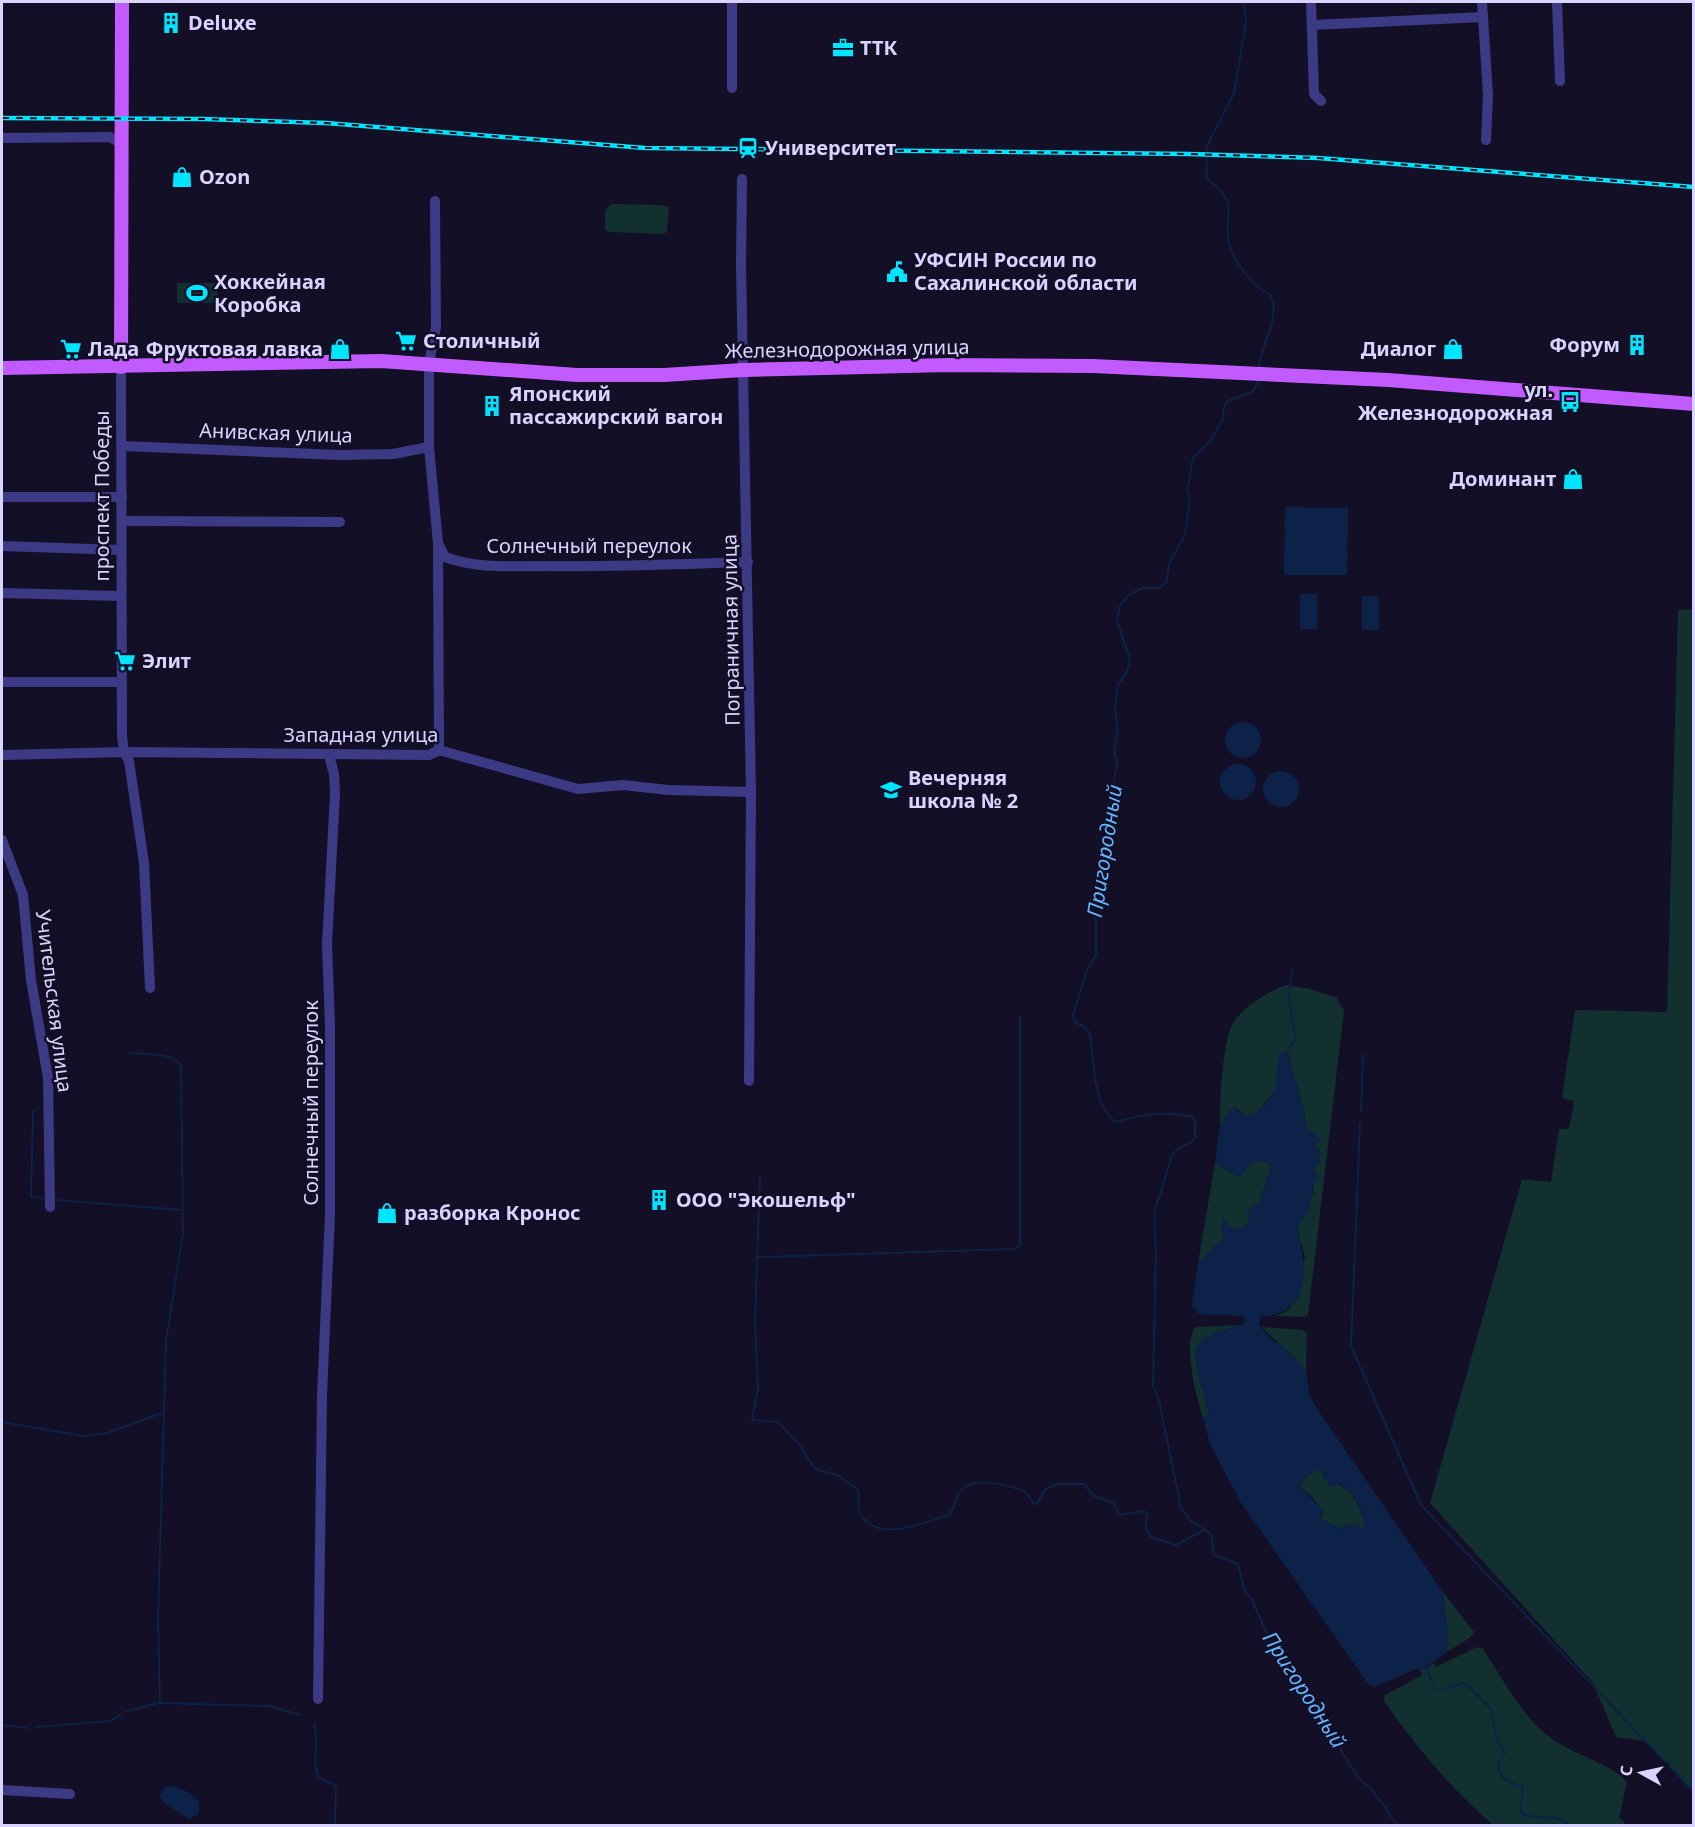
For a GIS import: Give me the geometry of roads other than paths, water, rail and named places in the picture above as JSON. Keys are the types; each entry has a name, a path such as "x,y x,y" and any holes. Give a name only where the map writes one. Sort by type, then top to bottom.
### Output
{"main road":[{"name":"проспект Победы","path":"121,367 122,2"},
{"name":"Железнодорожная улица","path":"2,368 279,362 429,363 577,375 664,375 743,370 971,365 1093,366 1280,374 1694,404"}],"street":[{"path":"732,2 732,88"},
{"path":"1311,2 1314,94 1321,101"},
{"path":"1482,2 1488,95 1486,140"},
{"path":"1557,2 1560,81"},
{"path":"1311,25 1483,17"},
{"path":"2,138 110,137 121,143"},
{"name":"Пограничная улица","path":"742,179 743,370 752,792 749,1081"},
{"path":"435,201 435,327 429,363 429,447 438,543 439,750"},
{"name":"проспект Победы","path":"121,367 121,682 124,752 129,761 143,854 150,987"},
{"name":"Анивская улица","path":"122,446 340,455 393,454 429,447"},
{"path":"2,497 122,497"},
{"path":"122,521 340,522"},
{"name":"Солнечный переулок","path":"438,543 446,557 458,562 490,566 605,567 748,562"},
{"path":"2,546 121,550"},
{"path":"2,593 121,596"},
{"path":"2,682 121,682"},
{"name":"Западная улица","path":"2,755 124,752 429,756 439,750 578,789 623,785 668,790 752,792"},
{"name":"Солнечный переулок","path":"318,1699 322,1453 330,1214 330,1026 327,944 335,794 334,774 329,755"},
{"name":"Учительская улица","path":"2,840 23,895 31,980 48,1078 50,1207"},
{"path":"2,1790 70,1794"}],"water":[{"path":"1285,507 1348,508 1347,575 1284,575"},
{"path":"1300,594 1317,594 1317,629 1300,629"},
{"path":"1362,596 1379,596 1379,630 1362,630"},
{"path":"1243,722 1256,727 1261,740 1256,753 1243,758 1230,753 1225,740 1230,727"},
{"path":"1238,764 1251,769 1256,782 1251,795 1238,800 1225,795 1220,782 1225,769"},
{"path":"1281,771 1294,776 1299,789 1294,802 1281,807 1268,802 1263,789 1268,776"},
{"path":"1287,1051 1303,1107 1306,1127 1321,1139 1315,1145 1319,1151 1320,1163 1314,1167 1319,1178 1313,1184 1311,1204 1297,1229 1304,1273 1298,1298 1290,1307 1278,1313 1261,1316 1259,1325 1273,1341 1282,1345 1298,1361 1306,1372 1310,1396 1320,1413 1443,1592 1448,1639 1445,1653 1420,1671 1418,1668 1375,1687 1369,1685 1241,1503 1210,1444 1203,1418 1209,1413 1205,1400 1206,1395 1200,1383 1195,1351 1204,1338 1243,1325 1245,1320 1244,1316 1199,1314 1192,1305 1198,1263 1225,1236 1221,1228 1222,1216 1227,1226 1237,1229 1246,1226 1249,1220 1247,1211 1259,1202 1271,1169 1268,1162 1253,1161 1239,1177 1215,1163 1220,1125 1232,1108 1244,1115 1254,1115 1269,1099 1275,1087 1279,1053","holes":["1322,1470 1329,1487 1334,1487 1338,1483 1349,1491 1359,1507 1365,1526 1361,1528 1354,1524 1343,1526 1340,1529 1319,1518 1324,1512 1299,1485 1314,1471"]},
{"path":"165,1786 180,1788 192,1795 199,1802 199,1814 189,1819 163,1802 160,1796"}],"waterway":[{"name":"Пригородный","path":"1244,2 1246,22 1234,93 1206,148 1207,179 1225,196 1228,205 1228,241 1234,257 1252,282 1273,301 1273,318 1259,367"},
{"name":"Пригородный","path":"1259,379 1253,392 1227,401 1223,410 1224,417 1211,440 1193,458 1187,491 1190,499 1185,535 1169,564 1166,583 1158,588 1142,588 1127,596 1119,608 1117,621 1130,660 1127,673 1118,684 1115,708 1118,731 1114,751 1117,763 1111,800 1112,825 1107,865 1092,908 1096,921 1096,955 1087,970 1073,1015 1075,1022 1086,1028 1090,1034 1099,1095 1109,1116 1116,1122 1144,1115 1172,1114 1192,1117 1195,1122 1195,1138 1191,1143 1178,1148 1172,1156 1154,1213 1156,1250 1153,1385 1159,1401 1181,1508 1191,1521 1211,1534 1214,1555 1238,1564 1244,1589 1251,1598 1276,1654 1315,1702 1323,1722 1360,1780 1371,1788 1398,1826"},
{"path":"1286,1053 1296,1040 1289,997 1292,969"},
{"path":"759,1257 1014,1249 1020,1245 1020,1016"},
{"path":"129,1053 165,1056 177,1061 181,1066 183,1234 166,1341 158,1618 160,1703 269,1706 299,1715"},
{"path":"1361,1111 1363,1055"},
{"path":"33,1111 31,1197 43,1198"},
{"path":"1360,1123 1351,1346 1421,1505 1694,1792"},
{"path":"760,1177 755,1320 758,1388 752,1420 778,1422 798,1443 815,1469 839,1476 858,1490 859,1510 868,1523 889,1530 902,1529 949,1515 958,1494 971,1484 990,1483 1010,1487 1026,1492 1033,1503 1037,1504 1045,1489 1058,1484 1084,1484 1094,1496 1113,1503 1119,1515 1144,1511 1147,1514 1146,1529 1151,1537 1176,1545 1204,1530"},
{"path":"56,1200 182,1210"},
{"path":"2,1422 83,1436 107,1433 164,1412"},
{"path":"1425,1665 1435,1689 1440,1690 1465,1683 1491,1709 1497,1740 1505,1753 1499,1762 1498,1771 1503,1778 1523,1788 1520,1808 1523,1815 1554,1818 1570,1826"},
{"path":"127,1711 159,1703"},
{"path":"36,1727 110,1721 121,1715"},
{"path":"314,1724 317,1772 321,1779 336,1786 335,1826"},
{"path":"2,1725 27,1728"}],"railway":[{"path":"2,118 203,119 326,123 645,148 1189,154 1318,158 1694,187"}],"place":[{"name":"Deluxe","path":"171,23"},
{"name":"ТТК","path":"843,48"},
{"name":"Университет","path":"748,148"},
{"name":"Ozon","path":"182,177"},
{"name":"УФСИН России по Сахалинской области","path":"897,272"},
{"name":"Хоккейная Коробка","path":"197,293"},
{"name":"Столичный","path":"406,341"},
{"name":"Форум","path":"1637,345"},
{"name":"Лада","path":"71,349"},
{"name":"Фруктовая лавка","path":"340,349"},
{"name":"Диалог","path":"1453,349"},
{"name":"ул. Железнодорожная","path":"1570,402"},
{"name":"Японский пассажирский вагон","path":"492,406"},
{"name":"Доминант","path":"1573,479"},
{"name":"Элит","path":"125,661"},
{"name":"Вечерняя школа № 2","path":"891,790"},
{"name":"ООО \"Экошельф\"","path":"659,1200"},
{"name":"разборка Кронос","path":"387,1213"}]}
